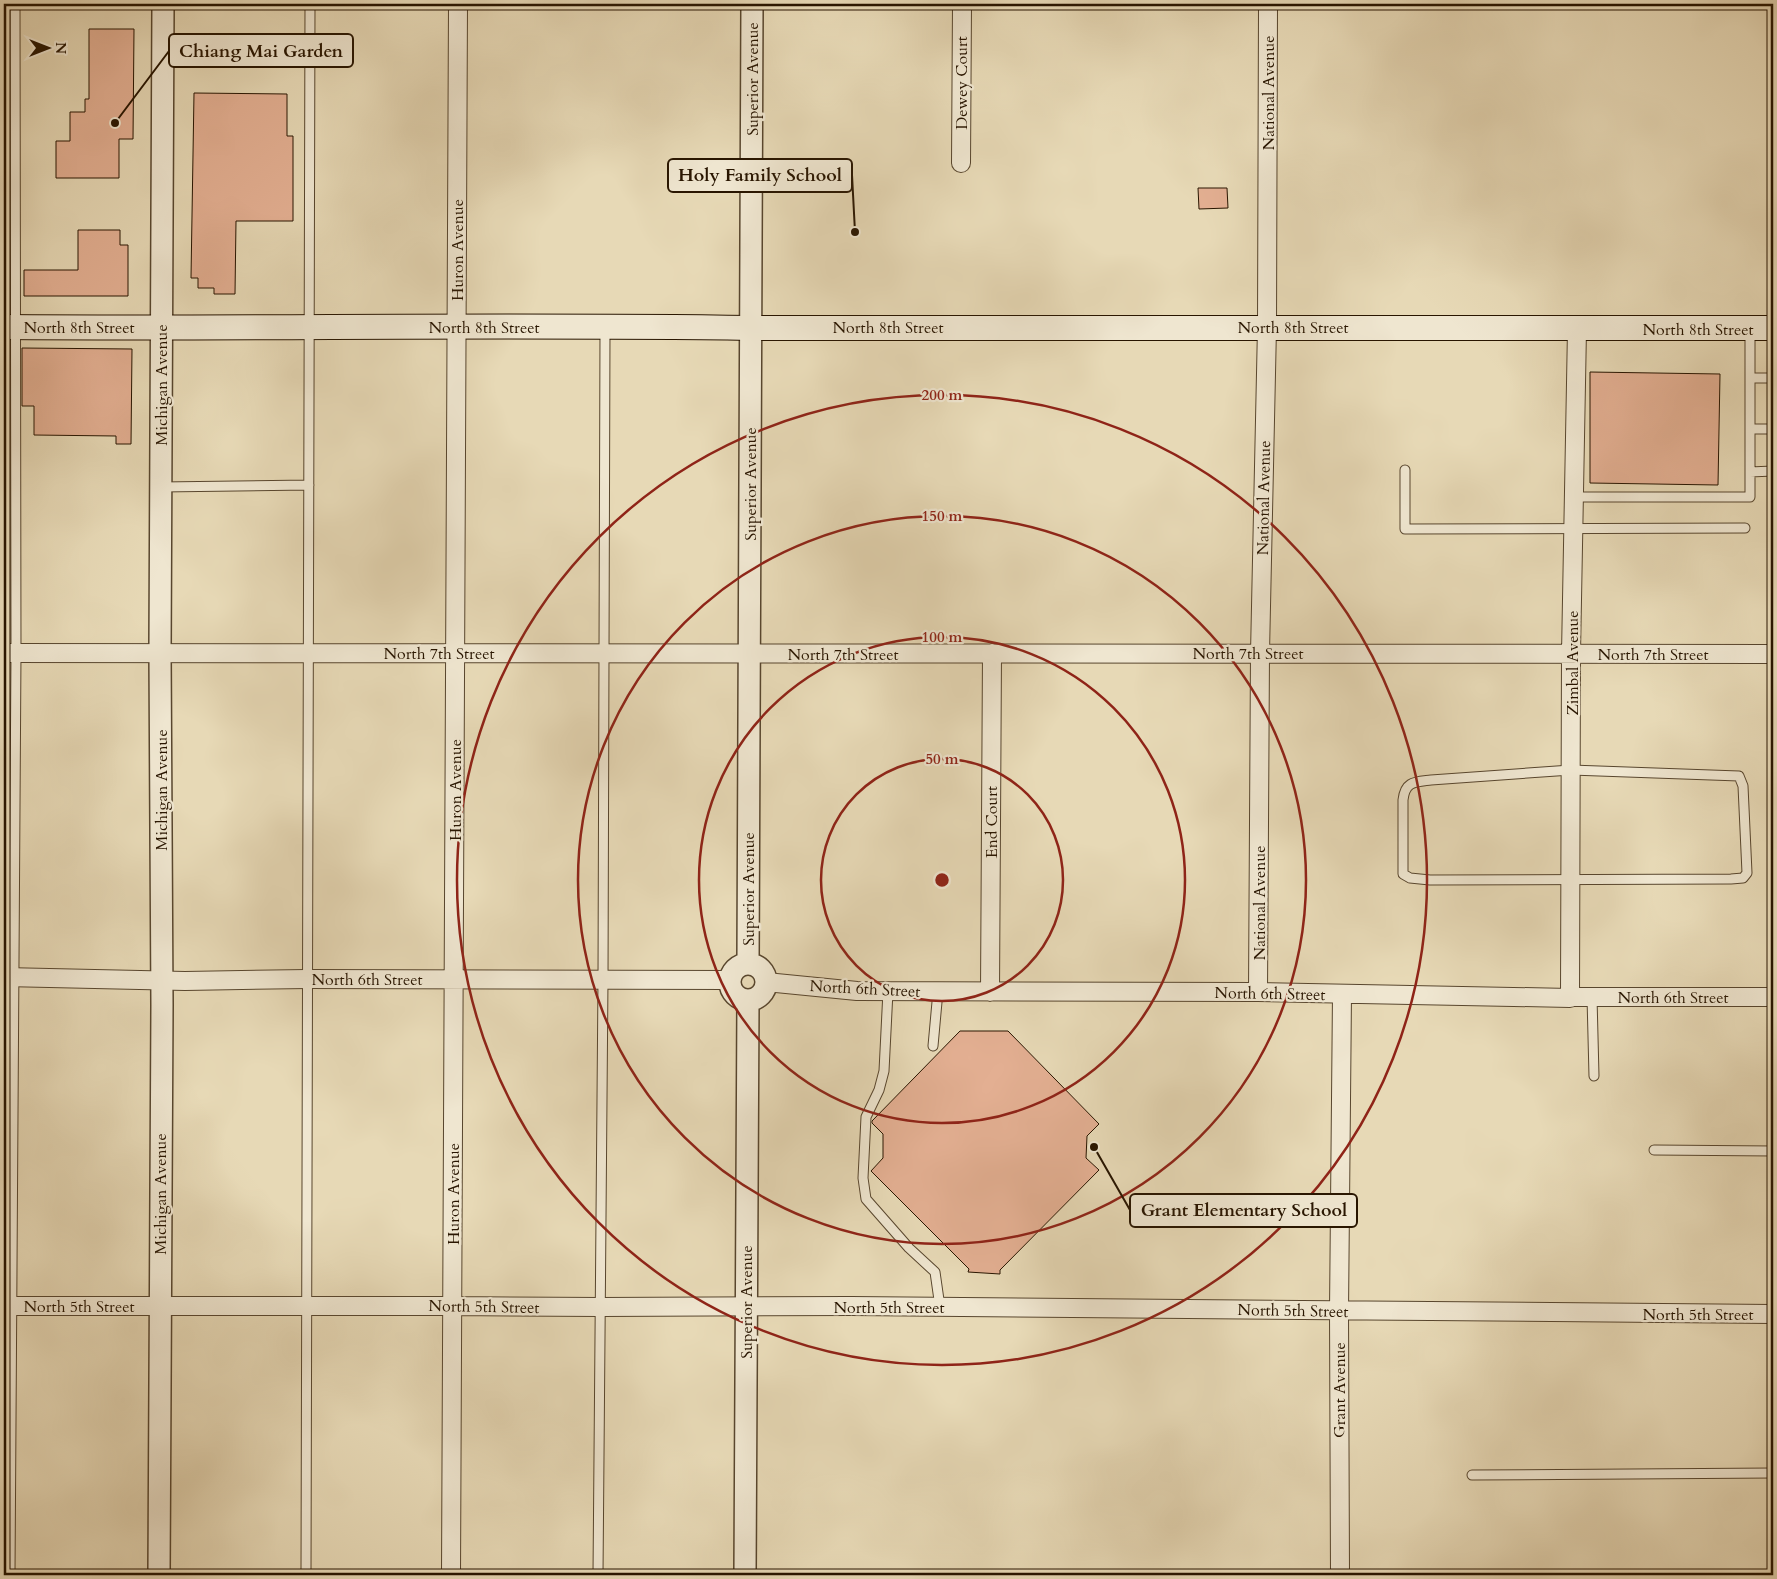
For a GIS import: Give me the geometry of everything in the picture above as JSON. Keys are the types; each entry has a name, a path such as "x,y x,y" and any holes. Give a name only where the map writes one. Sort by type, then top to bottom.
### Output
{"main road":[{"name":"North 8th Street","path":"9,327 1762,328"}],"street":[{"name":"Michigan Avenue","path":"159,1575 163,4"},
{"name":"Huron Avenue","path":"451,1575 458,4"},
{"name":"Superior Avenue","path":"748,964 752,4"},
{"name":"Dewey Court","path":"961,163 962,4"},
{"name":"National Avenue","path":"1258,992 1260,653 1267,327 1268,4"},
{"name":"Zimbal Avenue","path":"1570,997 1573,528 1577,329"},
{"name":"North 7th Street","path":"10,653 1773,654"},
{"name":"End Court","path":"990,992 992,653"},
{"path":"743,964 748,964 759,967 763,971 766,982 765,988 758,996 748,1000 737,996 733,992 730,980 734,970 743,964"},
{"name":"North 6th Street","path":"8,977 161,980 730,980"},
{"name":"North 6th Street","path":"766,982 857,991 1258,992 1570,998 1773,997"},
{"name":"Grant Avenue","path":"1340,1575 1339,1311 1342,994"},
{"name":"Superior Avenue","path":"745,1575 748,1000"},
{"name":"North 5th Street","path":"8,1306 940,1307 1773,1314"}],"lane":[{"path":"10,1575 8,1306 9,327 15,4"},
{"path":"306,1575 305,1305 310,4"},
{"path":"598,1575 603,980 605,326"},
{"path":"1574,498 1750,498 1750,378 1762,328"},
{"path":"1750,378 1773,378"},
{"path":"1750,429 1773,429"},
{"path":"1406,470 1405,529 1745,528"},
{"path":"1750,472 1773,471"},
{"path":"161,487 308,485"},
{"path":"1571,770 1739,776 1743,786 1747,873 1743,878 1738,879 1430,880 1403,874 1403,800 1406,788 1411,784 1455,778 1571,770"},
{"path":"888,991 884,1071 879,1090 866,1117 863,1178 866,1200 909,1248 935,1272 940,1307"},
{"path":"933,1046 938,991"},
{"path":"1592,997 1594,1076"},
{"path":"1654,1150 1773,1151"},
{"path":"1472,1475 1773,1473"}],"building":[{"path":"89,29 134,29 133,139 119,139 119,178 56,178 56,141 70,141 70,112 85,112 85,99 89,99"},
{"path":"194,93 287,94 287,136 293,136 293,221 236,221 235,294 214,294 214,288 198,288 198,278 191,278"},
{"path":"1198,188 1227,188 1228,208 1199,209"},
{"path":"78,230 120,230 120,245 128,245 128,296 24,296 24,270 78,270"},
{"path":"22,348 132,349 131,444 116,444 116,436 34,435 34,406 22,406"},
{"path":"4,353 9,353 9,406 4,406"},
{"path":"1590,372 1720,374 1718,485 1590,483"},
{"path":"960,1031 1008,1031 1099,1124 1087,1136 1086,1158 1099,1170 1000,1270 1000,1274 968,1272 969,1269 871,1171 883,1158 883,1134 872,1121"}],"place":[{"name":"Chiang Mai Garden","path":"115,123"},
{"name":"Holy Family School","path":"855,232"},
{"name":"Grant Elementary School","path":"1094,1147"}]}
